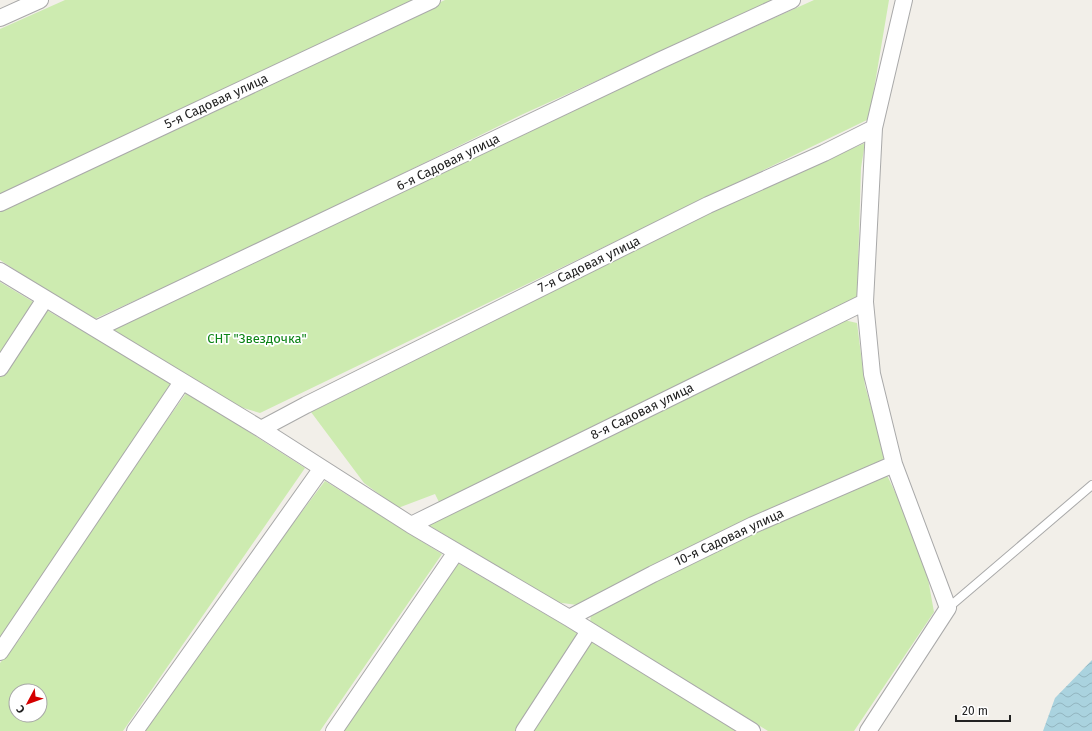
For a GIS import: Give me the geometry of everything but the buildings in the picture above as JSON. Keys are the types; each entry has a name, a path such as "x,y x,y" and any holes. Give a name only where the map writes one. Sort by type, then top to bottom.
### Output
{"street":[{"path":"0,18 40,0"},
{"name":"5-я Садовая улица","path":"0,203 432,0"},
{"name":"6-я Садовая улица","path":"100,327 661,60 792,0"},
{"path":"868,731 948,608 894,464 872,374 865,302 874,128 904,0"},
{"name":"7-я Садовая улица","path":"261,428 306,404 708,205 824,153 874,128"},
{"path":"0,271 45,299 100,327 182,382 261,428 322,468 415,523 456,552 569,618 752,731"},
{"path":"0,368 45,299"},
{"name":"8-я Садовая улица","path":"415,523 865,302"},
{"path":"0,652 182,382"},
{"name":"10-я Садовая улица","path":"569,618 653,574 753,525 894,464"},
{"path":"135,731 322,468"},
{"path":"334,731 456,552"},
{"path":"524,731 589,631"}],"lane":[{"path":"948,608 1092,485"}],"green space":[{"path":"65,0 416,0 0,196 0,29"},
{"path":"445,0 775,0 521,115 260,244 92,320 0,260 0,210 165,134 381,29"},
{"name":"СНТ \"Звездочка\"","path":"814,0 889,0 869,119 260,413 230,404 112,330 608,93"},
{"path":"865,143 861,168 857,301 440,504 435,494 398,508 364,483 311,412 714,208"},
{"path":"0,282 35,303 0,356"},
{"path":"43,308 172,383 0,640 0,376"},
{"path":"844,320 857,323 865,386 887,460 577,605 555,602 427,524"},
{"path":"187,392 305,468 123,731 0,731 0,663 19,640 139,459"},
{"path":"886,473 923,551 934,612 854,731 768,731 590,623 591,614 676,569"},
{"path":"325,481 442,554 320,731 141,731 226,612"},
{"path":"456,562 581,635 516,731 342,731"},
{"path":"588,639 741,731 530,731"}],"water":[{"path":"1092,660 1092,731 1043,731 1055,698"}]}
